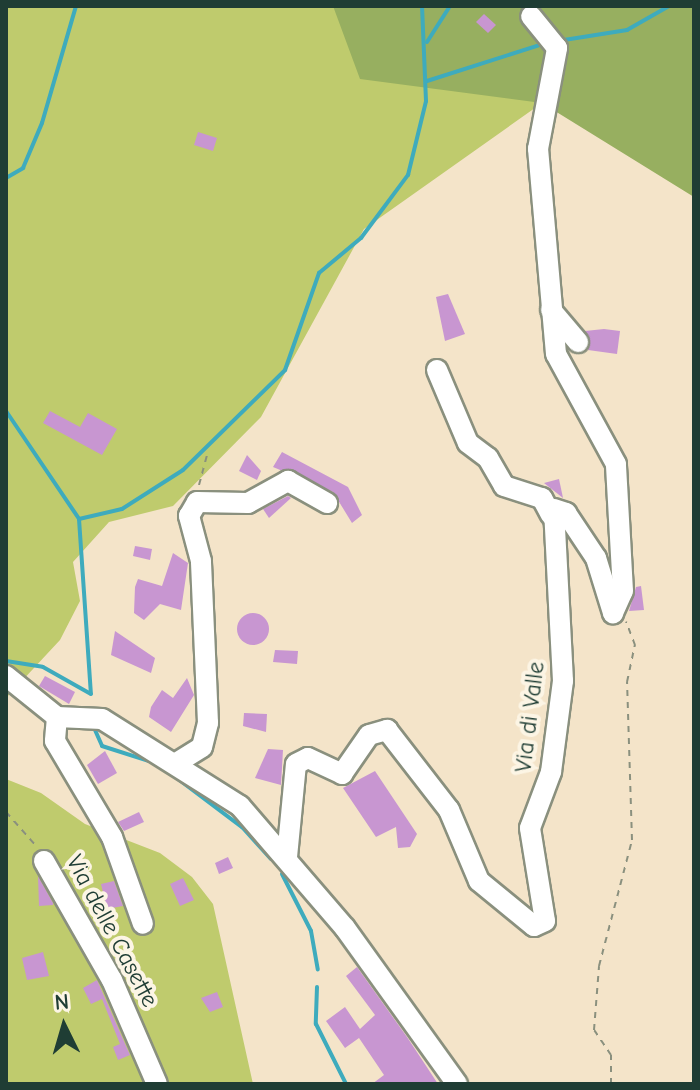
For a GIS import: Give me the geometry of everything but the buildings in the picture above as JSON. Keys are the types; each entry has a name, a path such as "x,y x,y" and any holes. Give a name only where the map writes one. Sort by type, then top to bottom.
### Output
{"street":[{"path":"437,370 468,443 488,458 504,486 542,498 551,515 560,509 574,522 604,576 611,611 621,610 616,464 556,354 538,149 557,48 531,16"},
{"path":"551,310 578,342"},
{"path":"178,762 202,747 208,723 201,561 189,516 197,502 248,503 288,481 327,503"},
{"name":"Via di Valle","path":"287,857 296,764 308,758 342,774 369,735 387,730 449,810 479,881 534,926 545,921 530,828 551,772 563,681 551,515"},
{"path":"6,676 57,717 102,719 178,762 240,806 287,857 457,1084"},
{"name":"Via delle Casette","path":"57,717 55,741 112,837 143,924"},
{"name":"Via delle Casette","path":"44,861 89,951 112,980 157,1084"}],"path":[{"path":"197,502 207,455"},
{"path":"611,1084 611,1055 594,1030 599,966 632,840 627,682 635,645 621,610"},
{"name":"Via delle Casette","path":"6,812 44,861"}],"green space":[{"path":"6,6 333,6 542,103 364,229 261,417 173,506 109,522 73,562 80,601 60,640 6,698"},
{"path":"333,6 694,6 694,197 542,103 360,79"},
{"path":"6,779 41,793 85,824 160,853 192,877 213,904 253,1084 6,1084"}],"waterway":[{"path":"6,178 23,168 42,123 76,6"},
{"path":"79,519 122,509 183,470 285,370 319,273 361,238 408,175 426,101 422,6"},
{"path":"427,42 450,6"},
{"path":"564,40 627,30 669,6"},
{"path":"427,81 543,44"},
{"path":"6,282 6,294"},
{"path":"6,411 79,519"},
{"path":"79,519 91,694"},
{"path":"6,661 43,667 91,694"},
{"path":"95,730 102,746 152,762"},
{"path":"170,773 242,827 271,859"},
{"path":"282,874 311,931 318,969"},
{"path":"317,987 316,1024 346,1084"}]}
